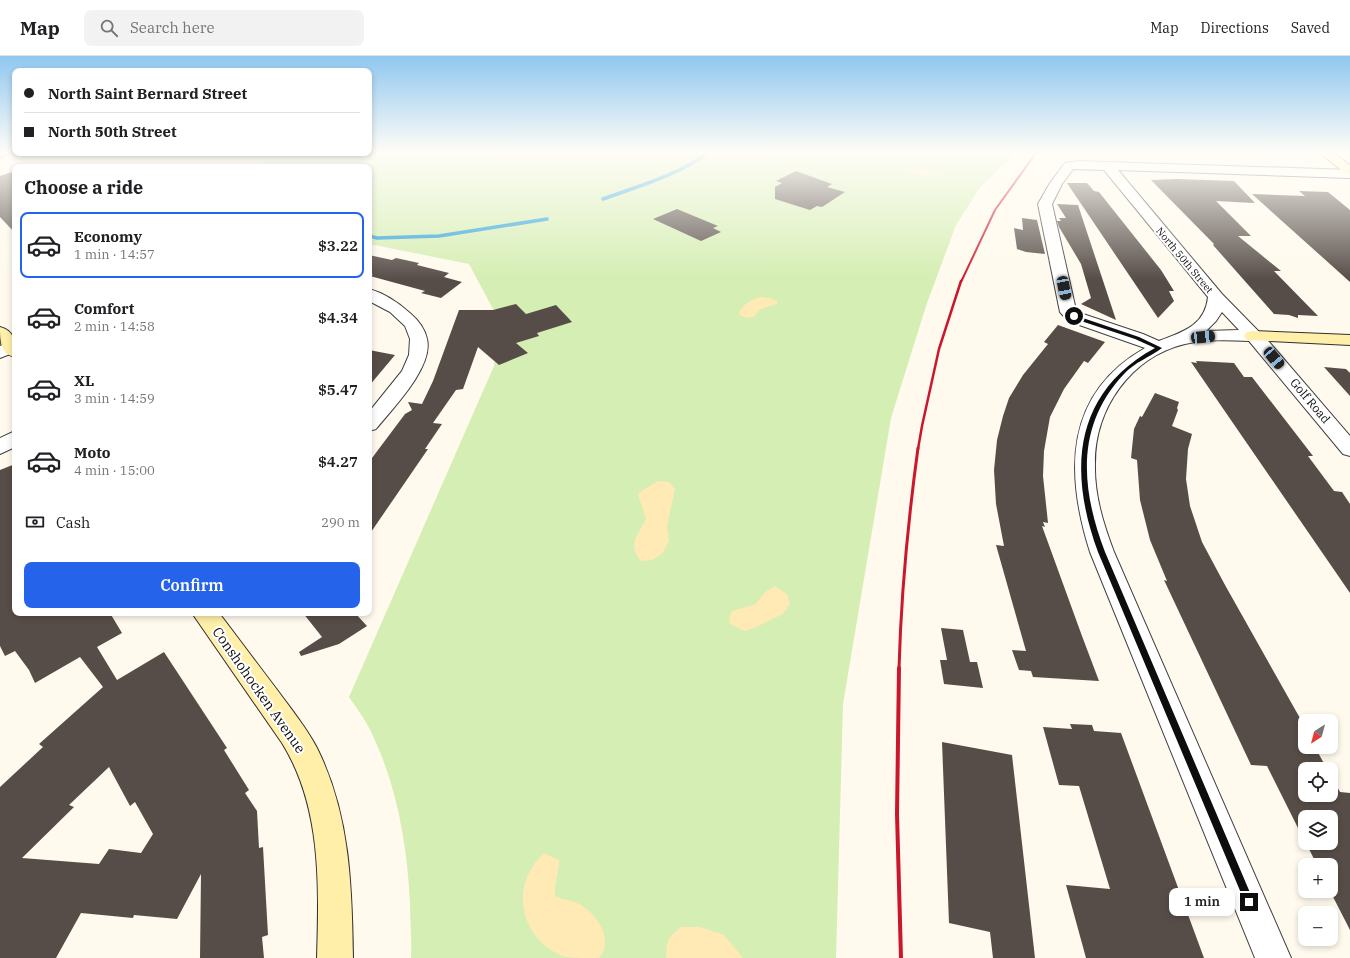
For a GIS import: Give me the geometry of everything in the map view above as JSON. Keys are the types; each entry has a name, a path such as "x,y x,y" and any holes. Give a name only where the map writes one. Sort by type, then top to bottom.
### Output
{"main road":[{"path":"0,332 10,349"},
{"path":"1253,336 1350,340"},
{"name":"Conshohocken Avenue","path":"207,616 285,723 307,759 320,791 329,827 335,869 335,958"}],"street":[{"path":"1050,195 1045,204 1068,312 1079,318 1137,338 1169,344"},
{"name":"North 50th Street","path":"1130,195 1216,297 1253,336"},
{"name":"North 50th Street","path":"1216,297 1215,310 1212,317 1200,327 1140,358 1123,372 1104,396 1091,421 1085,448 1084,480 1089,514 1105,559 1273,958"},
{"path":"372,421 411,373 419,350 418,336 411,324 374,301"},
{"name":"North 50th Street","path":"1169,344 1211,336 1253,336"},
{"name":"Golf Road","path":"1253,336 1350,449"},
{"path":"0,447 12,440"}],"green space":[{"path":"372,195 975,195 956,225 926,306 891,418 843,704 836,958 411,958 410,903 406,857 403,834 393,789 377,745 365,721 349,697 494,366 501,324 469,264 372,245"}],"sand":[{"path":"760,297 777,301 777,304 761,309 755,316 749,318 741,316 739,313 745,305"},
{"path":"658,481 669,482 675,489 667,526 669,541 662,554 652,560 641,561 634,549 634,544 646,518 638,495 640,492"},
{"path":"775,586 787,594 790,604 783,614 745,631 730,624 729,618 732,611 756,604 765,592"},
{"path":"544,853 559,860 555,896 586,908 602,928 605,944 599,958 565,957 550,949 538,938 529,925 524,911 523,896 526,881 533,866"},
{"path":"682,927 700,927 724,935 743,958 666,958 667,947 671,936"}],"building":[{"path":"0,195 12,195 12,230 0,217"},
{"path":"775,195 840,195 822,207 817,206 810,210 775,199"},
{"path":"1075,195 1101,195 1161,270 1174,291 1169,291 1174,301 1158,318"},
{"path":"1166,195 1247,195 1255,203 1216,201 1251,236 1238,236 1281,271 1274,271 1318,316 1298,315 1298,318 1289,315 1274,314 1213,245 1214,244"},
{"path":"1253,195 1305,196 1304,195 1332,195 1350,210 1350,282"},
{"path":"1057,204 1078,205 1116,320 1081,304 1091,298 1081,264 1059,227 1057,221 1061,221 1059,218 1066,218"},
{"path":"677,209 718,226 713,228 721,232 701,241 653,219"},
{"path":"1022,218 1037,220 1045,254 1026,252 1017,249 1014,228 1023,230"},
{"path":"372,256 392,260 396,258 419,263 417,265 449,273 444,277 462,282 441,298 421,293 425,291 372,277"},
{"path":"516,304 526,314 556,305 572,322 537,333 539,336 516,343 528,353 499,365 478,347 463,389 456,390 433,423 442,424 425,449 428,449 372,531 372,458 405,414 412,410 408,402 422,404 433,381 459,310 493,310"},
{"path":"1058,325 1105,342 1088,363 1084,361 1064,389 1050,417 1044,451 1043,476 1048,523 1043,522 1045,527 1042,526 1099,681 1033,677 1031,671 1019,670 1012,650 1026,651 996,545 1004,546 996,504 994,470 997,440 1003,416 1009,398 1023,375 1048,344 1044,342"},
{"path":"372,351 395,355 372,382"},
{"path":"1196,361 1234,363 1244,377 1252,377 1313,456 1308,456 1334,491 1342,492 1350,504 1350,593 1191,362 1197,363"},
{"path":"1324,367 1346,369 1350,373 1350,396"},
{"path":"1155,393 1179,402 1177,408 1178,410 1172,426 1192,434 1188,449 1186,479 1190,506 1202,542 1298,715 1298,754 1319,754 1323,762 1298,762 1298,802 1338,802 1338,788 1340,792 1350,793 1350,930 1334,898 1338,898 1338,858 1314,858 1310,850 1338,850 1338,810 1298,810 1298,828 1267,766 1251,765 1164,580 1167,581 1150,540 1140,500 1137,460 1131,458 1134,429 1140,416 1142,417"},
{"path":"12,465 12,616 112,616 122,633 97,647 117,680 164,652 227,748 224,750 249,790 245,793 257,811 259,848 263,847 268,935 262,937 264,958 200,958 201,874 177,919 134,915 133,918 81,913 56,958 0,958 0,787 43,747 39,744 103,687 80,657 35,683 29,670 15,651 5,656 0,646 0,470","holes":["109,767 130,806 135,802 153,834 141,853 109,849 99,864 22,858 74,807 69,805"]},
{"path":"305,616 358,616 367,626 339,644 301,656 299,652 322,637"},
{"path":"941,628 963,630 970,662 977,662 983,688 944,684 940,660 947,660"},
{"path":"1070,724 1092,725 1094,731 1121,733 1204,958 1086,958 1066,885 1110,889 1079,786 1059,785 1043,727 1072,729"},
{"path":"942,742 1012,755 1035,958 993,958 990,932 949,923"}],"waterway":[{"path":"603,199 614,195"},
{"path":"372,237 377,238 439,236 547,219"}],"railway":[{"path":"961,282 995,210 1006,195"},
{"path":"918,449 939,349 961,281"},
{"path":"899,669 901,614 911,503 918,448"},
{"path":"899,668 897,814 901,958"}],"route":[{"path":"1074,316 1148,342 1160,348 1140,358 1123,372 1112,384 1096,408 1091,421 1085,448 1084,480 1086,496 1094,533 1249,902"}]}
